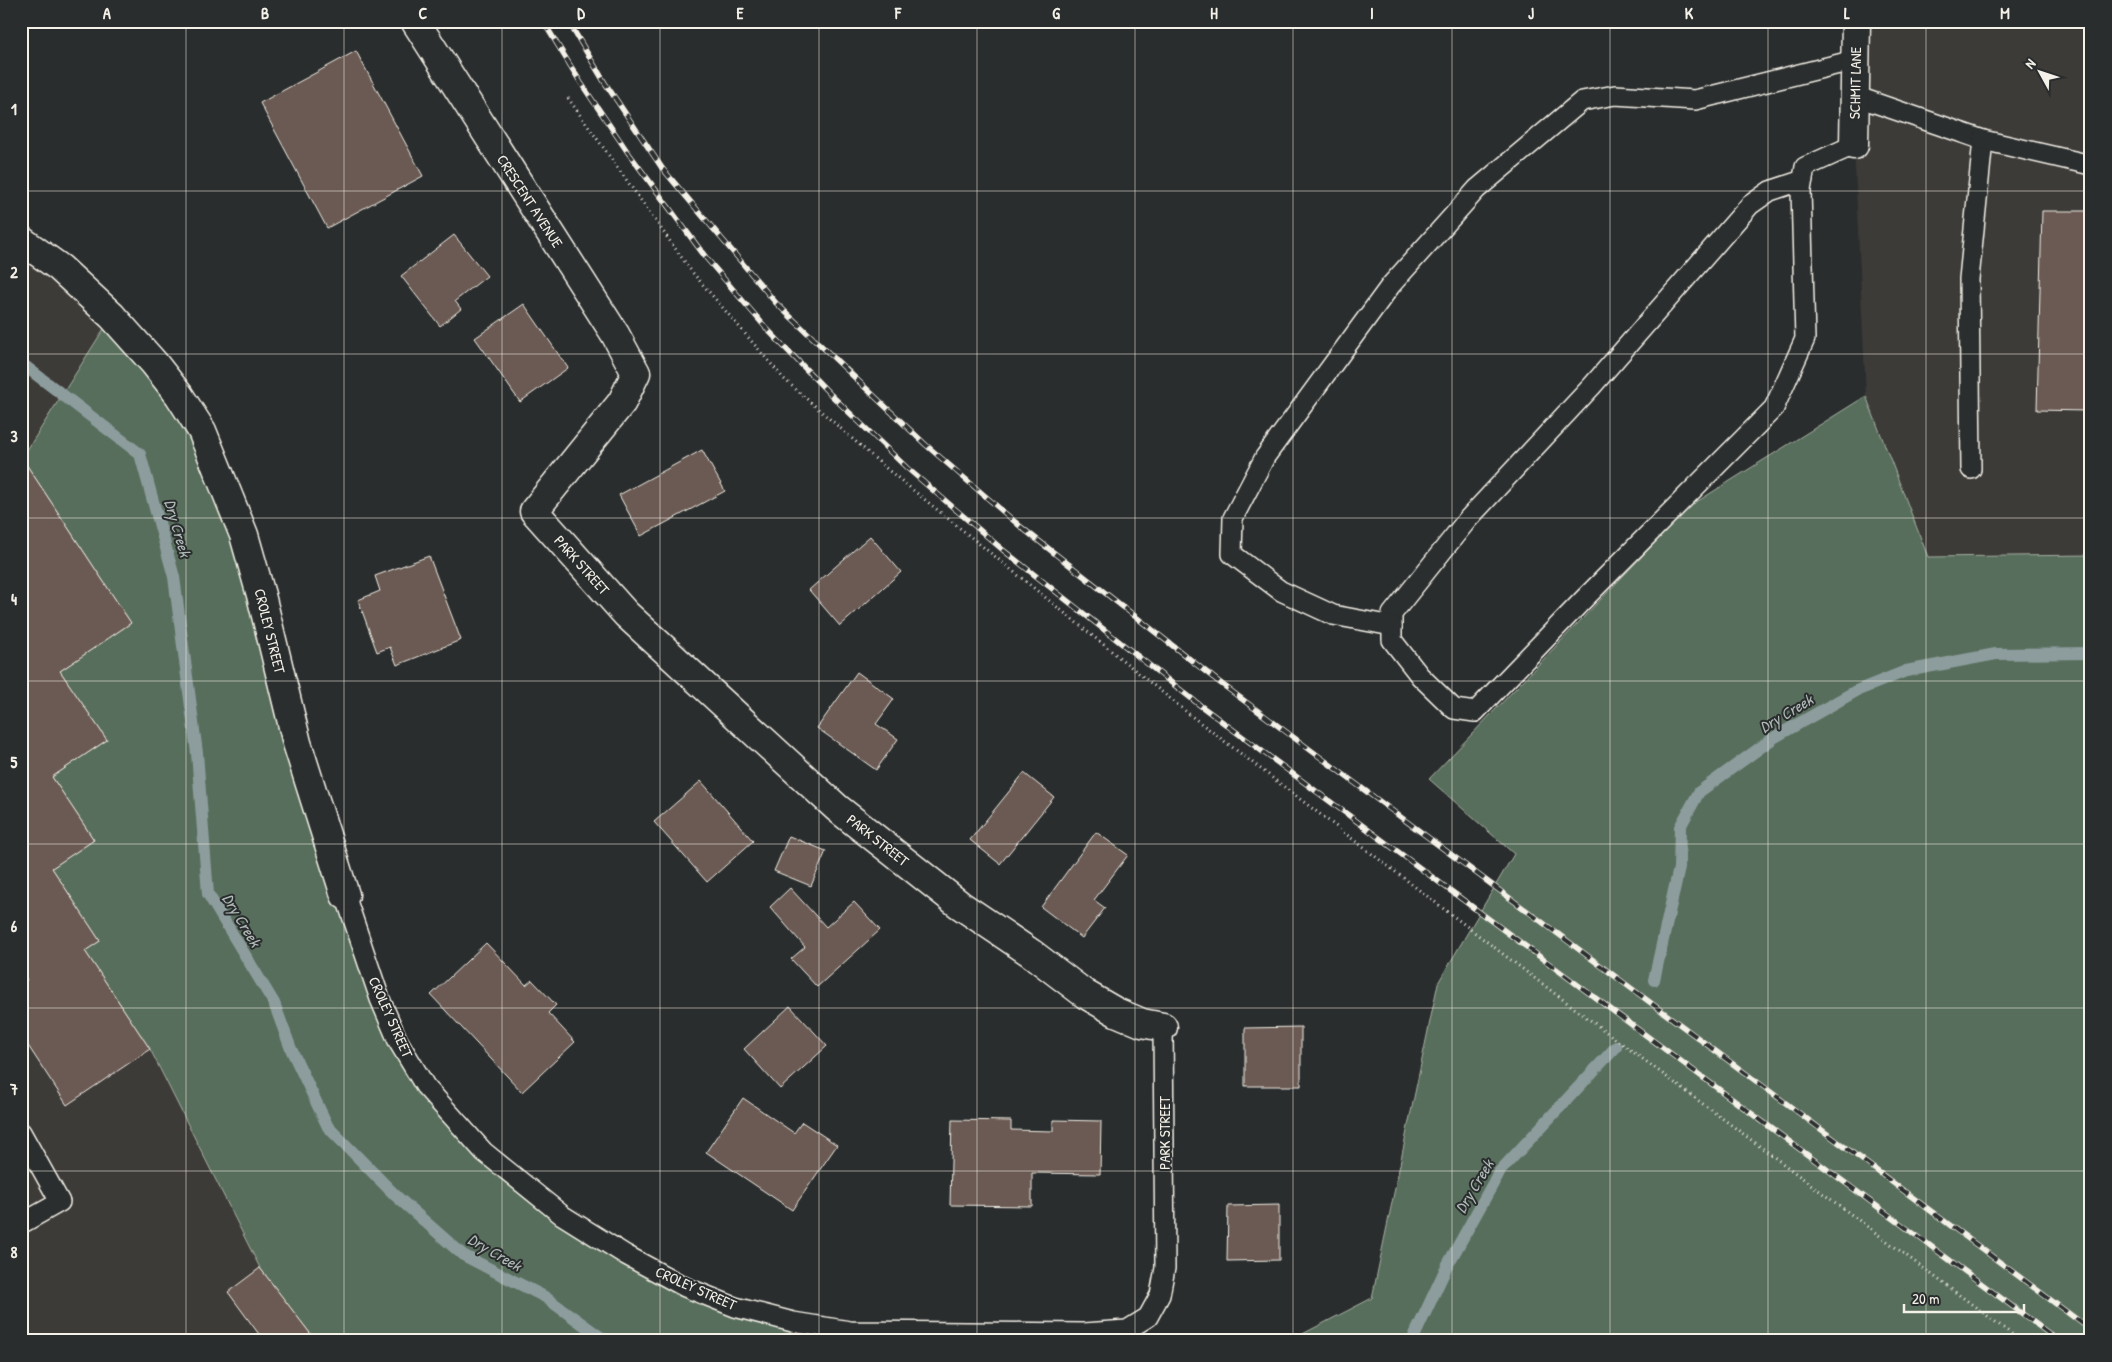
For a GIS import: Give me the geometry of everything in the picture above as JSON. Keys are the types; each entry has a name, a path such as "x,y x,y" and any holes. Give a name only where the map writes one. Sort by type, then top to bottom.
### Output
{"street":[{"name":"CRESCENT AVENUE","path":"415,21 615,334 636,373 631,384"},
{"name":"SCHMIT LANE","path":"1854,145 1856,21"},
{"name":"CROLEY STREET","path":"21,240 60,268 112,316 160,370 202,431 244,535 298,743 345,895"},
{"name":"PARK STREET","path":"631,384 622,402 534,511 626,614 837,808 960,906 1031,953 1085,994 1116,1012 1142,1023 1163,1027"}],"lane":[{"path":"1392,626 1333,615 1282,591 1232,554 1233,518 1265,457 1391,285 1477,189 1582,101 1615,95 1696,100 1855,60"},
{"path":"1855,96 1983,140 2091,165"},
{"path":"1971,470 1969,279 1983,140"},
{"path":"1803,180 1770,191 1750,205 1592,386 1468,519 1392,614 1392,640 1420,676 1454,709 1475,712 1584,599 1774,408 1806,339 1802,272 1801,190 1803,180 1805,167 1854,145"},
{"name":"CROLEY STREET","path":"345,895 380,999 398,1041 425,1086 484,1152 555,1209 626,1256 676,1282 735,1307 793,1322 850,1331 1084,1333 1128,1330 1148,1318"},
{"name":"PARK STREET","path":"1148,1318 1160,1295 1165,1268 1163,1027"},
{"path":"21,1132 60,1202 21,1224"}],"path":[{"path":"568,98 692,272 784,379 887,469 1194,718 1554,992 2021,1341"}],"shaded area":[{"path":"1856,21 2091,21 2091,555 1928,557 1866,396 1854,145"},
{"path":"21,240 112,316 23,458 131,623 60,671 107,740 94,840 52,868 100,941 85,952 150,1049 260,1268 316,1341 21,1341"}],"green space":[{"path":"112,316 202,431 398,1041 484,1152 626,1255 793,1322 1127,1330 1151,1341 316,1341 260,1268 150,1049 85,951 100,941 52,868 94,840 52,777 107,740 60,671 131,623 22,458"},
{"path":"1866,396 1928,557 2091,555 2091,1341 1289,1341 1372,1298 1438,983 1514,854 1429,779 1690,506"}],"building":[{"path":"356,51 423,176 327,228 260,103"},
{"path":"2042,211 2091,211 2091,457 2088,457 2087,411 2037,410"},
{"path":"454,235 487,276 455,301 461,309 440,326 401,276"},
{"path":"524,304 568,368 520,402 475,338"},
{"path":"702,450 725,491 641,536 619,495"},
{"path":"22,458 131,623 60,671 107,740 52,777 94,840 52,868 100,941 85,951 150,1049 67,1105 21,1035 21,984 27,980 21,971"},
{"path":"870,536 901,572 840,626 809,590"},
{"path":"429,556 461,640 397,665 390,647 377,652 358,600 380,591 375,576"},
{"path":"857,672 894,699 876,724 898,739 876,770 817,728"},
{"path":"1024,773 1054,797 1000,864 970,840"},
{"path":"701,781 753,841 707,882 654,822"},
{"path":"1096,832 1128,855 1094,900 1105,908 1082,938 1041,907"},
{"path":"789,836 826,851 811,886 774,871"},
{"path":"790,888 826,927 854,902 880,930 817,987 791,959 805,947 770,907"},
{"path":"486,943 526,985 532,980 556,1005 548,1013 575,1042 522,1092 431,995"},
{"path":"790,1006 827,1046 780,1089 744,1049"},
{"path":"1301,1027 1301,1086 1245,1086 1245,1028"},
{"path":"743,1098 794,1133 802,1122 837,1145 792,1210 706,1152"},
{"path":"952,1120 1011,1121 1011,1130 1053,1131 1053,1120 1101,1121 1100,1174 1032,1173 1032,1206 950,1205"},
{"path":"1279,1205 1279,1260 1227,1261 1228,1206"},
{"path":"260,1268 316,1341 264,1341 228,1292"}],"waterway":[{"name":"Dry Creek","path":"21,363 140,454 174,577 197,753 208,894 274,1003 291,1049 328,1127 396,1196 463,1255 545,1297 606,1341"},
{"name":"Dry Creek","path":"1654,980 1679,868 1680,827 1699,792 1775,737 1856,691 1906,671 1996,654 2091,653"},
{"name":"Dry Creek","path":"1412,1341 1447,1266 1500,1171 1616,1047"}],"railway":[{"path":"543,21 581,83 627,151 707,259 767,329 829,393 907,468 1003,550 1201,706 2059,1341"},
{"path":"568,21 605,83 662,168 776,303 926,445 1021,527 1219,682 2091,1330"}]}
